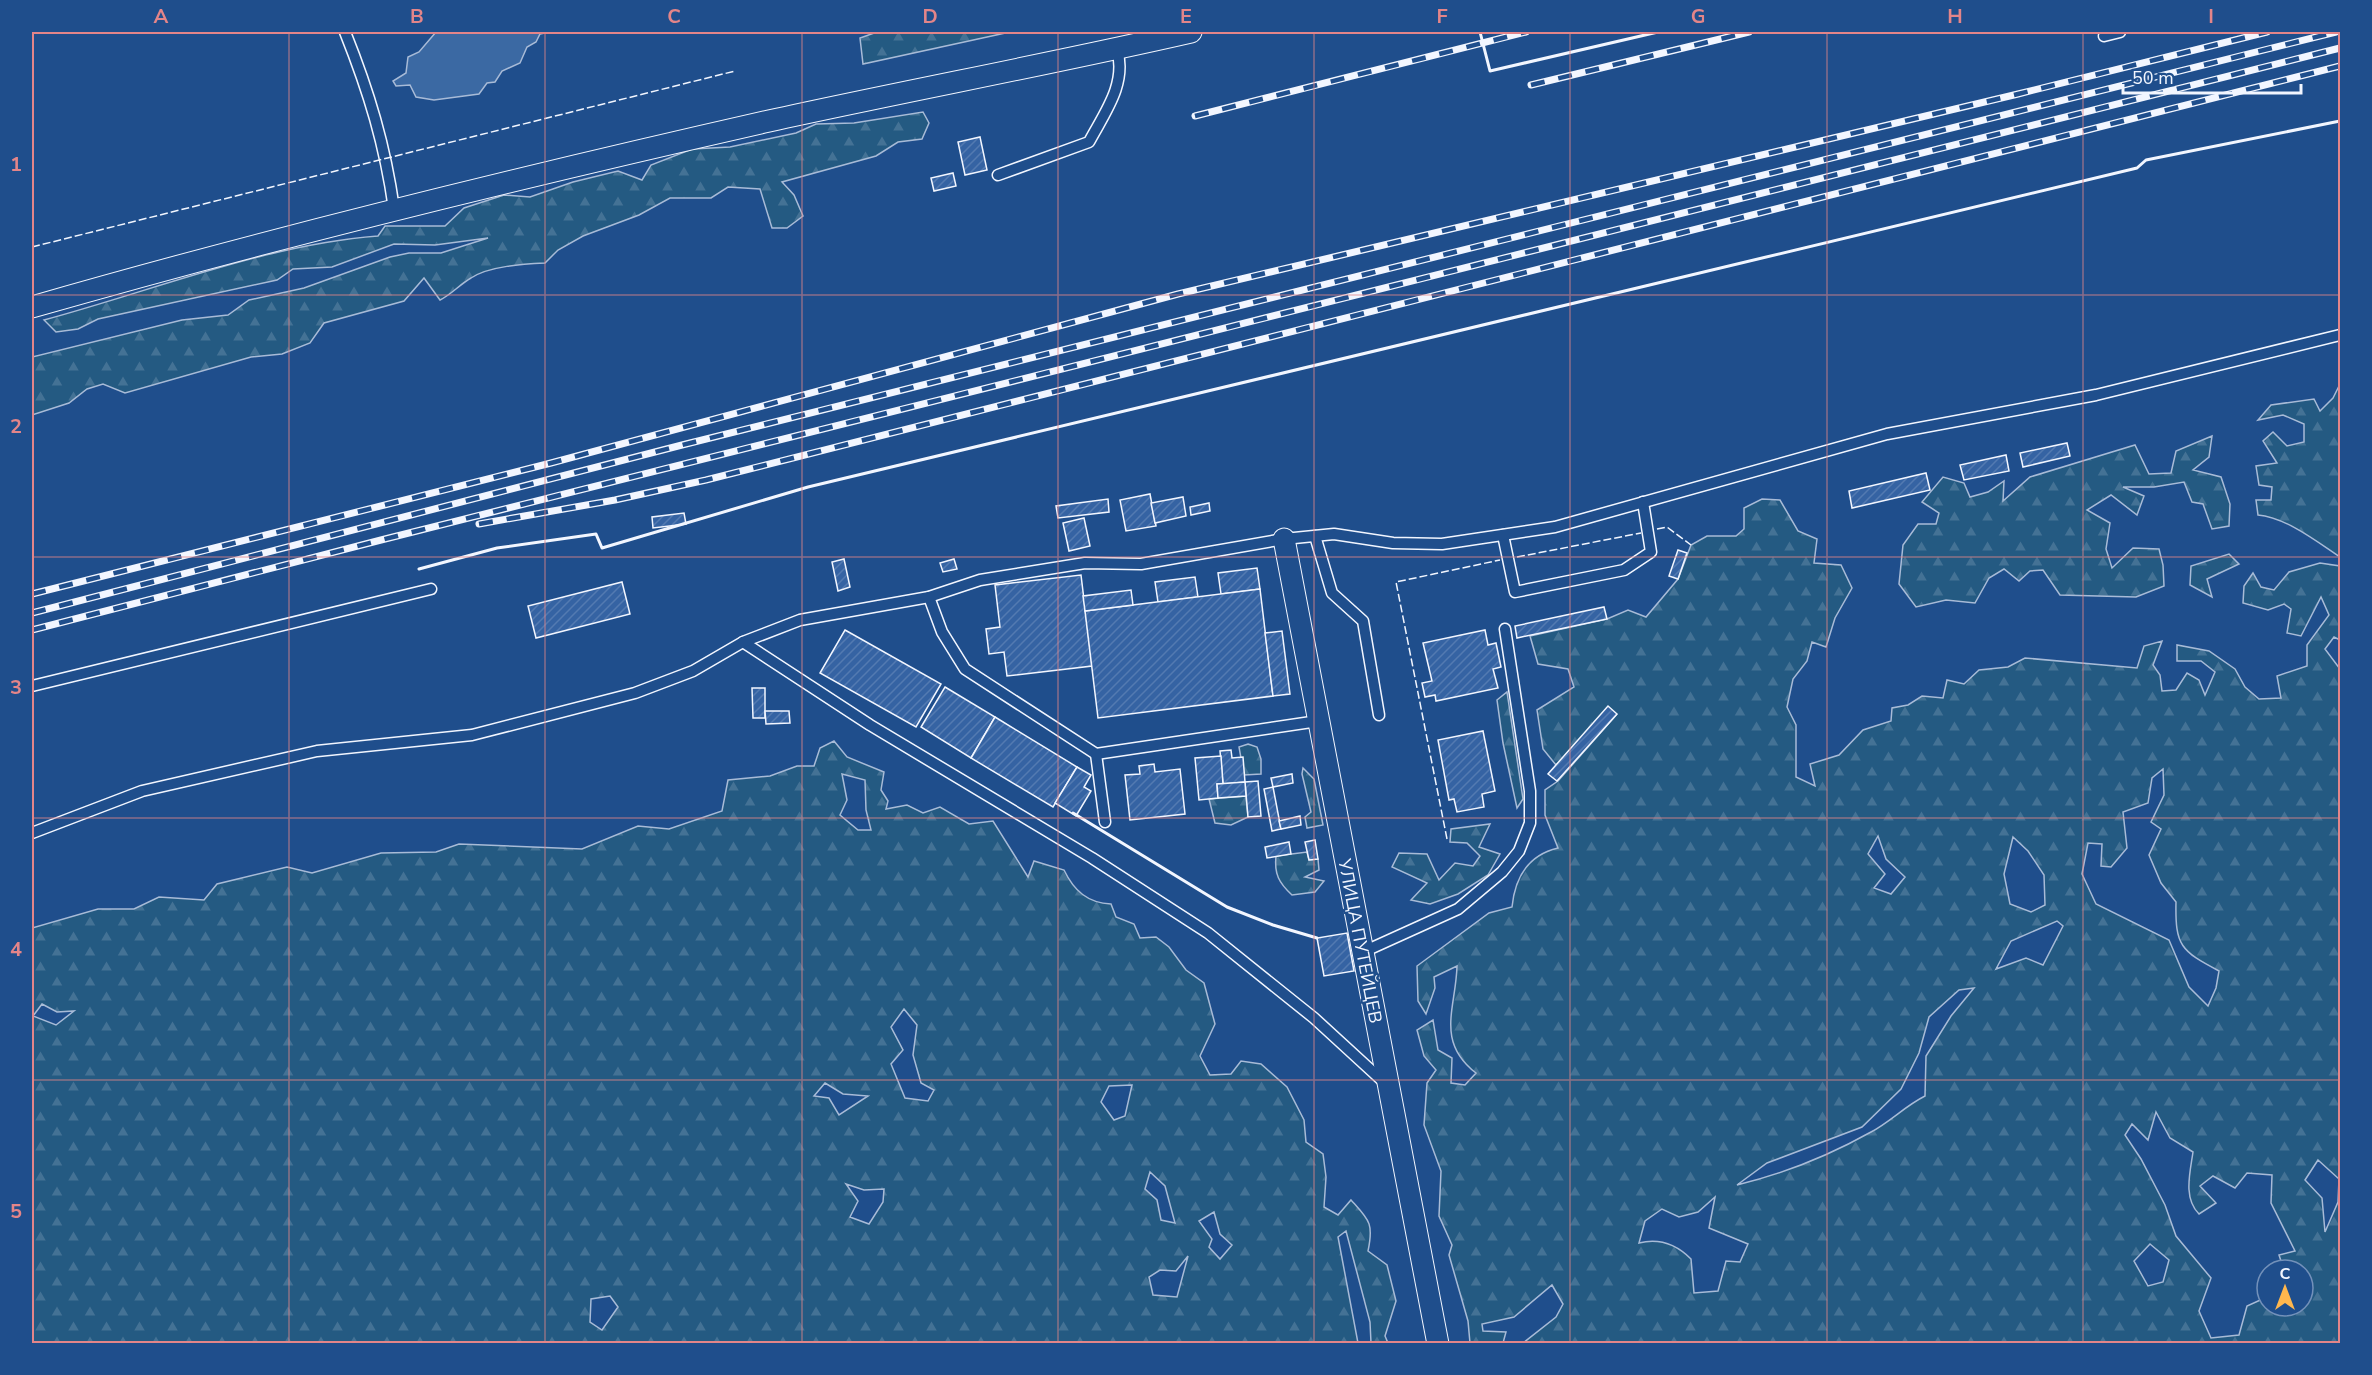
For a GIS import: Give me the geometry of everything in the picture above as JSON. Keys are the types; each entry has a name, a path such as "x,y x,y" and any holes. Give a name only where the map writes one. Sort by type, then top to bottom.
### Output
{"street":[{"path":"32,307 191,261 393,209 790,117 1117,49 1150,36 1191,32"},
{"name":"УЛИЦА ПУТЕЙЦЕВ","path":"1284,539 1438,1344"}],"lane":[{"path":"345,32 370,94 387,156 393,209"},
{"path":"2104,36 2120,32"},
{"path":"998,175 1089,142 1116,90 1122,66 1117,49"},
{"path":"32,832 142,791 317,751 472,735 635,693 693,671 744,642 800,620 929,597 980,580 1085,563 1141,564 1284,539 1334,534 1393,543 1442,544 1555,527 1887,434 2096,395 2340,334"},
{"path":"1503,535 1515,592 1624,570 1652,552 1643,502"},
{"path":"1315,536 1332,593 1362,621 1379,715"},
{"path":"32,686 431,589"},
{"path":"929,597 942,632 965,669 1096,754 1318,721"},
{"path":"1362,952 1458,909 1502,872 1519,851 1530,823 1530,791 1505,629"},
{"path":"744,642 870,725 1092,858 1208,933 1314,1018 1388,1086"},
{"path":"1096,754 1105,822"}],"green space":[{"path":"877,32 1010,32 863,64 860,38"},
{"path":"923,112 929,123 922,139 898,142 876,156 782,182 794,195 803,216 787,228 772,228 760,189 728,187 711,198 670,198 639,215 583,236 558,250 545,263 507,266 478,274 440,300 424,278 404,301 324,323 310,343 282,354 251,357 125,393 103,384 87,389 69,403 32,415 32,357 182,320 228,315 249,300 304,288 390,257 409,253 441,253 488,238 435,245 394,244 332,267 293,269 277,280 98,319 78,329 56,332 44,320 252,258 295,248 378,236 385,226 445,226 464,208 504,195 530,197 573,182 618,171 642,180 651,165 692,149 730,147 796,133 816,124 854,123"},
{"path":"2340,384 2340,557 2290,525 2258,515 2256,500 2271,500 2272,487 2259,485 2256,466 2277,463 2263,441 2273,432 2287,446 2304,442 2304,424 2283,415 2258,420 2271,405 2314,399 2320,411 2333,398"},
{"path":"2212,436 2209,457 2193,470 2221,477 2230,504 2229,526 2212,529 2203,504 2192,502 2184,482 2154,487 2123,487 2144,496 2137,515 2111,495 2087,510 2110,523 2106,549 2112,568 2133,548 2159,549 2163,565 2164,586 2136,597 2060,595 2043,570 2030,571 2019,581 2004,569 1989,578 1975,603 1946,600 1916,607 1899,584 1903,545 1918,524 1936,524 1939,513 1922,502 1943,477 1964,483 1970,497 1988,492 2004,481 2003,501 2030,477 2135,445 2149,474 2171,473 2176,451"},
{"path":"1762,499 1780,500 1798,531 1817,539 1814,563 1841,565 1852,588 1835,618 1826,647 1812,642 1807,661 1793,679 1787,707 1796,725 1796,777 1815,786 1810,764 1839,755 1863,730 1891,721 1892,708 1908,705 1922,696 1943,698 1947,680 1964,684 1979,670 2008,667 2025,658 2137,668 2144,646 2162,641 2153,665 2160,675 2162,691 2176,690 2187,673 2199,680 2205,695 2215,672 2201,661 2177,661 2177,645 2209,651 2235,669 2245,687 2259,699 2281,698 2277,676 2307,666 2307,645 2329,615 2321,597 2301,636 2287,633 2291,609 2284,604 2268,610 2243,603 2244,586 2253,573 2261,587 2274,590 2289,572 2320,563 2340,566 2340,640 2334,637 2325,649 2340,669 2340,1343 1523,1343 1556,1317 1563,1304 1552,1285 1514,1317 1482,1324 1483,1331 1506,1332 1503,1343 1470,1343 1468,1321 1449,1255 1452,1245 1439,1216 1441,1171 1424,1125 1427,1083 1436,1070 1424,1056 1417,1030 1433,1020 1438,1050 1452,1058 1451,1083 1465,1085 1476,1073 1463,1061 1452,1036 1451,1023 1457,966 1434,977 1435,988 1426,1014 1418,1001 1417,966 1489,913 1512,907 1516,887 1525,869 1539,856 1558,848 1545,815 1545,790 1558,781 1617,714 1556,765 1543,749 1537,710 1574,687 1568,669 1538,664 1530,636 1607,619 1628,610 1646,617 1678,579 1691,545 1707,536 1736,536 1744,529 1744,508","holes":["2163,769 2164,795 2151,822 2161,829 2149,855 2161,883 2176,902 2177,929 2183,946 2196,958 2219,971 2216,988 2208,1006 2189,987 2169,940 2096,904 2082,874 2088,843 2102,844 2101,866 2111,867 2127,848 2123,812 2148,803 2152,778","1878,836 1886,859 1905,877 1891,894 1874,888 1885,874 1868,854","2013,837 2028,851 2044,875 2045,905 2031,912 2010,904 2004,874","2057,921 2063,926 2043,965 2026,958 1996,969 2011,941","1974,988 1951,1016 1926,1056 1925,1096 1878,1128 1839,1148 1788,1169 1737,1185 1767,1163 1862,1127 1901,1089 1919,1053 1929,1017 1959,990","2156,1112 2170,1138 2193,1152 2189,1193 2194,1208 2199,1214 2216,1203 2200,1186 2213,1176 2235,1188 2247,1173 2272,1175 2271,1203 2295,1251 2279,1255 2280,1258 2315,1258 2315,1318 2255,1318 2255,1302 2247,1306 2239,1335 2211,1338 2199,1311 2211,1278 2176,1236 2165,1205 2141,1159 2125,1135 2132,1124 2148,1140","2318,1160 2339,1179 2338,1202 2325,1232 2322,1198 2305,1180","1715,1197 1709,1228 1748,1244 1740,1262 1726,1261 1718,1291 1694,1293 1691,1259 1680,1250 1661,1242 1639,1243 1645,1221 1662,1209 1679,1217 1698,1212","2150,1244 2169,1260 2163,1282 2148,1286 2134,1261"]},
{"path":"2229,554 2239,564 2207,579 2212,597 2190,585 2191,566"},
{"path":"1507,692 1523,799 1517,808 1503,743 1497,700"},
{"path":"834,741 847,757 884,772 881,790 888,801 886,809 907,805 923,813 940,807 969,824 993,821 1028,877 1034,861 1064,870 1077,890 1095,901 1111,904 1116,917 1134,924 1140,938 1156,937 1169,947 1186,970 1204,983 1215,1024 1200,1056 1210,1075 1231,1074 1241,1061 1261,1064 1287,1087 1304,1120 1306,1142 1323,1154 1326,1177 1324,1207 1338,1215 1351,1200 1366,1218 1370,1228 1368,1251 1387,1265 1396,1301 1385,1336 1388,1343 1371,1343 1370,1322 1346,1231 1338,1237 1358,1343 32,1343 32,928 98,909 134,909 159,897 204,900 217,884 287,867 312,873 381,853 436,852 459,844 582,849 638,826 669,829 722,811 728,780 770,776 797,766 814,766 820,748","holes":["842,774 865,780 866,810 871,830 858,830 840,815 847,800","42,1004 57,1012 74,1011 56,1025 33,1016","904,1009 917,1025 913,1055 921,1083 934,1090 928,1101 905,1098 891,1064 903,1050 891,1027","825,1083 843,1094 868,1096 839,1115 829,1098 814,1096","1132,1085 1125,1116 1114,1120 1101,1102 1109,1086","1150,1172 1165,1186 1175,1223 1161,1220 1157,1200 1145,1189","846,1184 864,1190 884,1189 883,1202 869,1224 850,1217 858,1201","1214,1212 1220,1234 1232,1245 1220,1259 1209,1247 1212,1239 1199,1221","1188,1256 1177,1297 1153,1295 1149,1277 1160,1270 1176,1271","610,1296 618,1307 602,1330 590,1322 591,1299"]},
{"path":"1248,744 1257,747 1261,759 1261,774 1244,775 1239,747"},
{"path":"1303,768 1314,779 1323,825 1307,828 1305,817 1311,812 1302,774"},
{"path":"1246,796 1248,817 1231,825 1215,823 1209,799"},
{"path":"1490,824 1479,847 1500,854 1488,875 1458,894 1430,904 1411,900 1427,883 1392,867 1399,853 1427,854 1439,880 1455,863 1473,866 1480,856 1467,843 1450,842 1451,829"},
{"path":"1307,852 1309,860 1318,859 1319,870 1305,877 1324,881 1315,892 1292,895 1278,878 1276,856"}],"shaded area":[{"path":"436,32 550,32 540,34 536,42 527,47 520,63 502,71 495,82 487,83 479,94 434,100 416,97 410,85 396,86 393,81 406,73 408,57 419,52"}],"building":[{"path":"980,137 987,170 965,175 958,142"},
{"path":"953,173 956,186 934,191 931,178"},
{"path":"2067,443 2070,456 2023,467 2020,453"},
{"path":"2006,455 2009,471 1964,480 1960,465"},
{"path":"1926,473 1930,490 1852,508 1849,491"},
{"path":"1150,494 1156,526 1126,531 1120,500"},
{"path":"1183,497 1186,516 1155,523 1151,503"},
{"path":"1108,499 1109,512 1058,518 1056,506"},
{"path":"1209,503 1210,511 1191,515 1190,507"},
{"path":"684,513 686,524 653,528 652,517"},
{"path":"1084,518 1090,546 1069,551 1063,523"},
{"path":"1678,550 1687,553 1678,579 1669,576"},
{"path":"844,559 850,587 838,591 832,562"},
{"path":"954,559 957,569 943,572 940,563"},
{"path":"1257,568 1260,589 1221,594 1218,573"},
{"path":"1081,575 1092,666 1007,676 1004,652 989,654 986,629 1000,627 995,585"},
{"path":"1195,577 1198,597 1158,602 1155,582"},
{"path":"622,582 630,614 536,638 528,606"},
{"path":"1260,589 1273,696 1098,718 1085,611"},
{"path":"1131,590 1133,605 1085,611 1083,596"},
{"path":"1604,607 1607,619 1517,638 1515,626"},
{"path":"845,630 941,684 916,727 820,673"},
{"path":"1485,630 1488,645 1496,643 1501,667 1493,669 1498,688 1436,701 1435,695 1425,697 1422,683 1432,681 1423,643"},
{"path":"1282,631 1290,694 1273,696 1265,633"},
{"path":"945,687 995,717 971,758 921,727"},
{"path":"752,688 765,688 765,718 753,718"},
{"path":"1608,706 1617,714 1557,781 1548,774"},
{"path":"765,711 789,711 790,723 766,724"},
{"path":"995,717 1077,767 1053,807 971,758"},
{"path":"1483,731 1495,791 1482,794 1484,807 1457,812 1454,799 1449,800 1438,740"},
{"path":"1231,750 1232,758 1243,757 1245,782 1223,784 1220,751"},
{"path":"1221,756 1223,784 1217,784 1218,798 1199,800 1195,758"},
{"path":"1154,764 1155,772 1180,769 1185,814 1130,820 1125,775 1140,774 1139,766"},
{"path":"1077,767 1091,775 1084,787 1091,791 1076,816 1055,803"},
{"path":"1292,774 1293,783 1273,787 1271,778"},
{"path":"1258,781 1261,816 1248,817 1245,782"},
{"path":"1245,782 1246,796 1218,798 1217,784"},
{"path":"1273,787 1281,829 1272,831 1264,789"},
{"path":"1300,816 1301,825 1281,829 1279,821"},
{"path":"1315,840 1318,859 1309,860 1305,842"},
{"path":"1289,842 1291,854 1267,858 1265,847"},
{"path":"1347,933 1354,971 1324,976 1317,938"}],"railway":[{"path":"1195,116 1526,32"},
{"path":"1531,85 1749,32"},
{"path":"32,594 551,463 1178,294 2018,94 2267,32"},
{"path":"32,613 682,445 2336,32"},
{"path":"32,630 381,540 2340,48"},
{"path":"479,524 615,500 706,480 2340,66"}],"fence":[{"path":"32,247 735,71"},
{"path":"1657,529 1667,527 1691,545"},
{"path":"1517,557 1641,533"},
{"path":"1447,839 1396,582 1500,560"}],"wall":[{"path":"1480,32 1490,71 1658,32"},
{"path":"419,569 497,548 596,534 602,548 808,487 2137,168 2146,160 2340,121"},
{"path":"1073,813 1227,907 1273,925 1317,938"}]}
